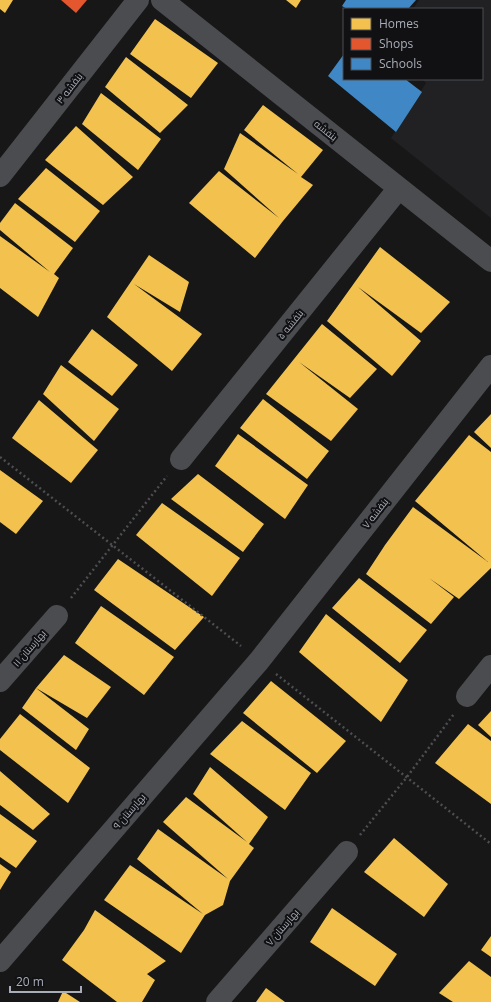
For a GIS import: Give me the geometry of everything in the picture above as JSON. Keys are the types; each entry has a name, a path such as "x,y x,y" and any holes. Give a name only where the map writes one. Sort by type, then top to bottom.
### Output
{"street":[{"name":"بنفشه ۳","path":"0,176 138,0"},
{"name":"بنفشه","path":"162,0 491,261"},
{"name":"بنفشه ۵","path":"181,459 399,188"},
{"name":"بنفشه ۷","path":"259,661 491,366"},
{"name":"بهارستان ۱۱","path":"0,681 57,616"},
{"name":"بهارستان ۹","path":"0,961 259,661"},
{"path":"467,696 491,666"},
{"name":"بهارستان ۷","path":"217,1002 347,852"}],"path":[{"path":"57,616 181,459"},
{"path":"347,852 407,777 467,696"}],"shaded area":[{"path":"419,0 491,0 491,218 391,138 426,83 423,80 483,80 483,8 414,8"}],"building: Homes":[{"path":"0,0 13,0 5,13 0,9"},
{"path":"286,0 301,0 296,8"},
{"path":"155,19 218,63 191,98 130,54"},
{"path":"126,57 188,105 160,133 105,87"},
{"path":"101,93 161,139 138,170 82,124"},
{"path":"263,105 323,150 301,177 313,185 255,258 189,203 219,171 279,218 224,169 240,133 298,174 244,130"},
{"path":"76,126 133,177 103,205 45,160"},
{"path":"46,168 100,211 75,242 18,199"},
{"path":"15,203 73,248 54,274 59,278 38,317 0,288 0,236 50,272 0,230 0,223"},
{"path":"380,247 450,302 421,333 358,287 421,341 392,376 327,321"},
{"path":"149,255 189,282 180,312 134,284 202,334 172,371 107,317"},
{"path":"322,324 377,369 350,398 299,362 358,409 331,441 266,394"},
{"path":"92,329 138,365 112,396 68,362"},
{"path":"61,365 119,409 94,441 43,394"},
{"path":"263,399 329,451 307,479 240,428"},
{"path":"39,400 98,450 71,483 12,438"},
{"path":"491,414 491,448 474,432"},
{"path":"238,434 308,485 285,519 215,466"},
{"path":"469,435 491,452 491,568 459,599 429,578 454,597 431,624 366,574 413,507 488,562 415,501"},
{"path":"0,470 43,501 16,534 0,522"},
{"path":"198,474 264,524 243,552 171,499"},
{"path":"162,503 240,558 212,596 136,535"},
{"path":"118,559 204,617 175,650 94,590"},
{"path":"359,578 427,630 400,663 332,608"},
{"path":"101,606 174,657 144,695 75,643"},
{"path":"326,614 408,680 381,722 299,652"},
{"path":"64,655 111,687 87,718 36,688"},
{"path":"271,681 346,741 317,773 243,713"},
{"path":"36,688 89,729 76,750 22,708"},
{"path":"491,711 491,737 478,725"},
{"path":"20,714 90,768 68,803 0,750 0,739"},
{"path":"242,721 311,773 285,810 210,754"},
{"path":"468,724 491,741 491,804 435,763"},
{"path":"210,767 268,817 249,844 254,848 230,881 223,905 205,915 181,953 104,900 130,865 203,914 137,859 158,829 228,879 163,822 186,797 247,842 193,794"},
{"path":"0,771 50,814 33,830 0,805"},
{"path":"0,814 37,841 16,868 0,857"},
{"path":"394,838 448,884 424,917 364,872"},
{"path":"0,864 11,872 0,890"},
{"path":"332,908 397,954 375,986 310,942"},
{"path":"95,910 166,961 147,974 155,980 142,1002 117,1002 62,960 84,930"},
{"path":"491,936 491,957 481,950"},
{"path":"469,961 491,977 491,1002 453,1002 439,993"},
{"path":"266,988 285,1002 256,1002"},
{"path":"63,991 80,1002 58,1002"}],"building: Shops":[{"path":"61,0 87,0 76,13"}],"building: Schools":[{"path":"346,0 416,0 409,8 345,8 342,6"},
{"path":"343,55 343,80 406,80 422,92 396,132 328,76"}]}
